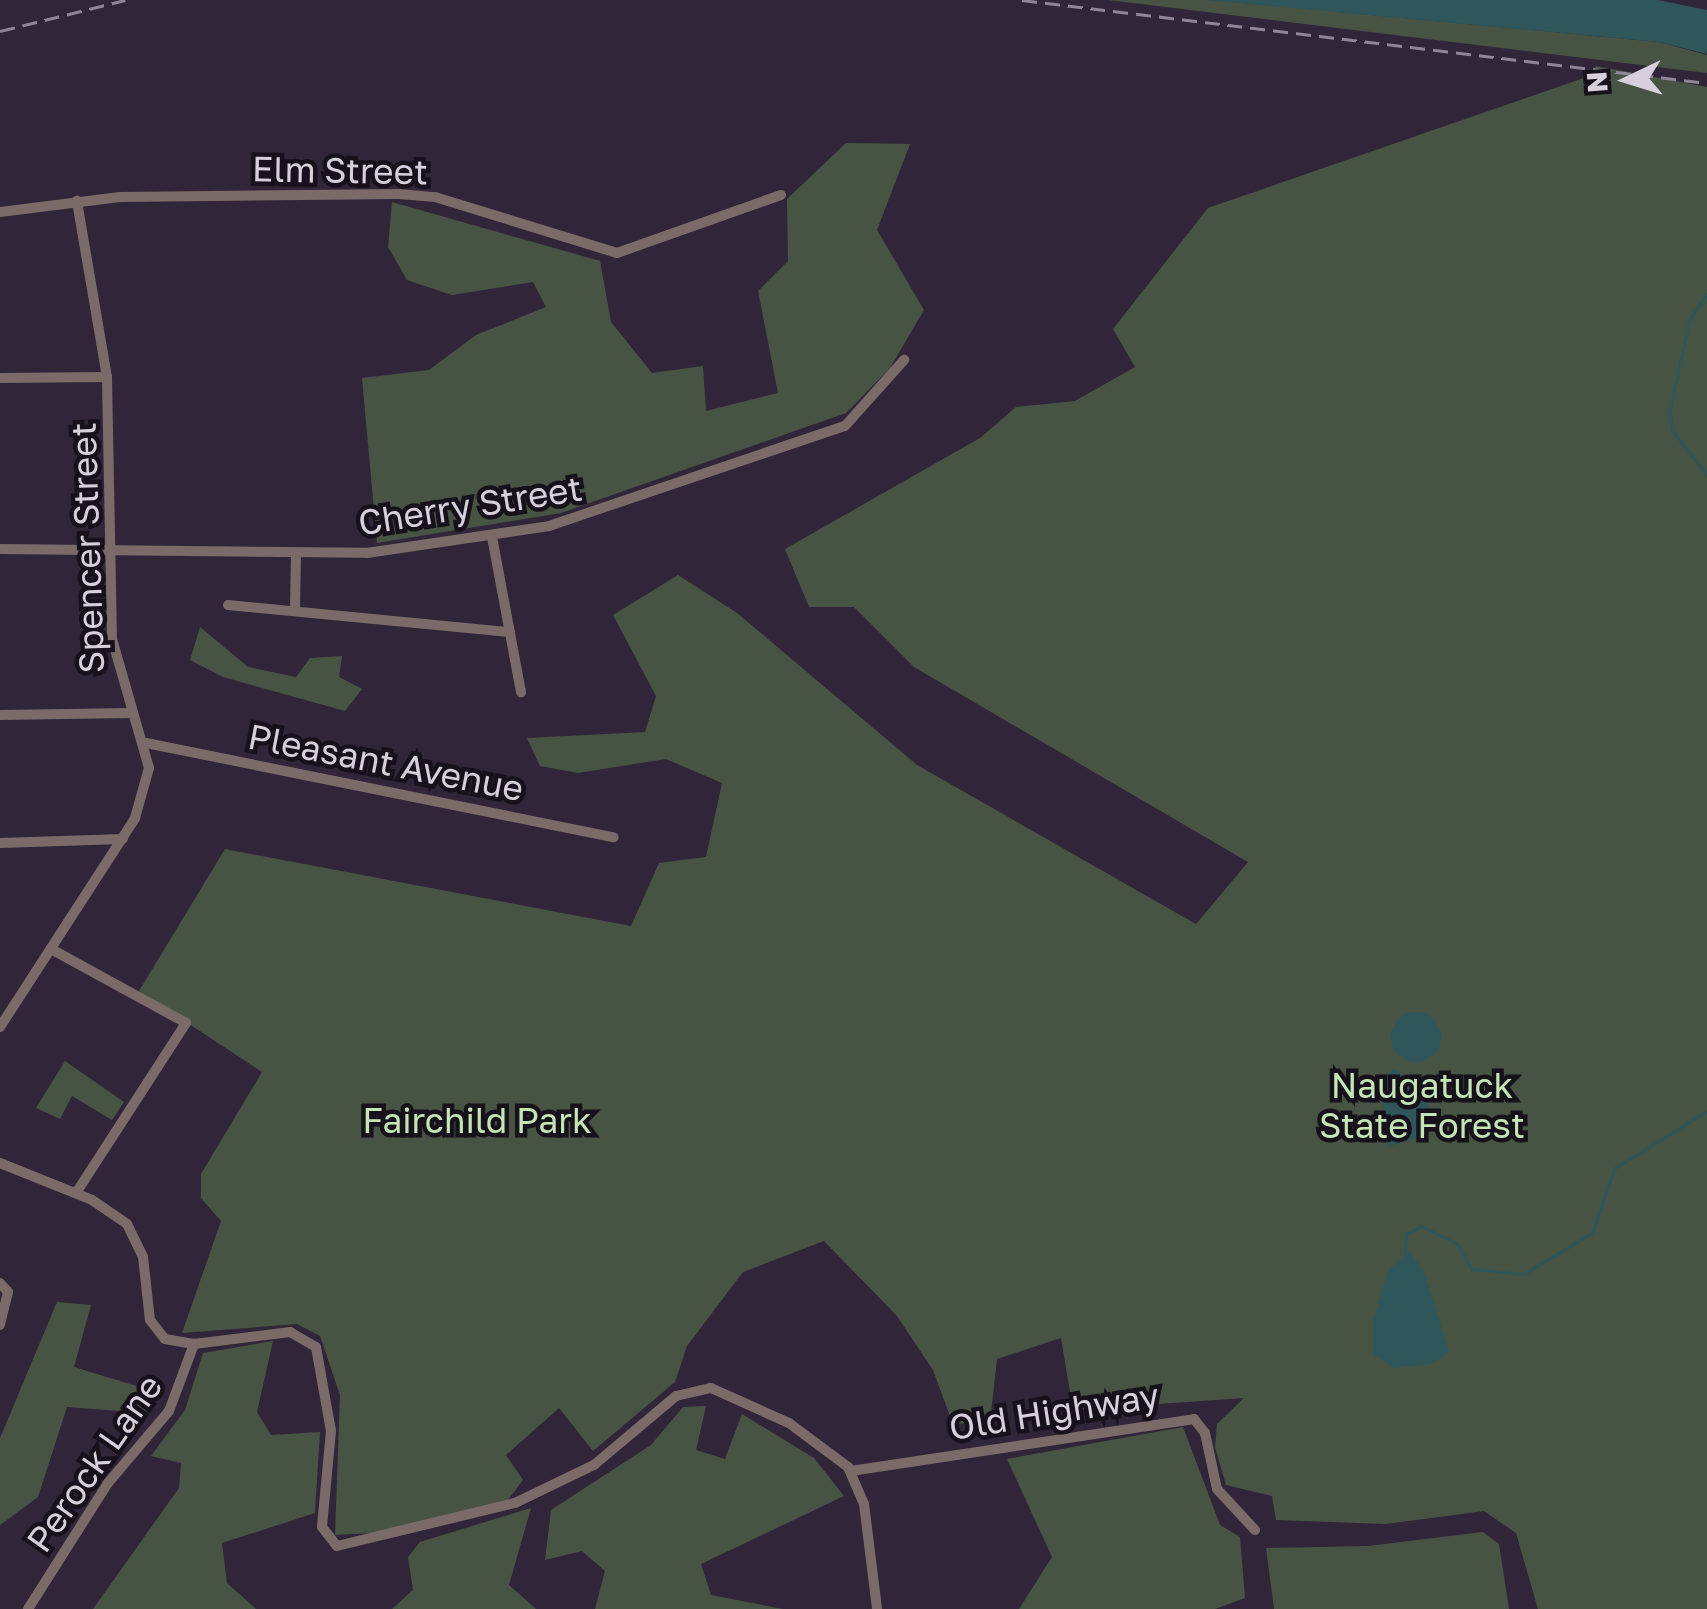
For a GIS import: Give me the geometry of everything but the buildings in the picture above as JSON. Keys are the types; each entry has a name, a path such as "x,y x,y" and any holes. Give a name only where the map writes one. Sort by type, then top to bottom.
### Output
{"street":[{"name":"Elm Street","path":"0,212 77,201 435,196 617,253 781,195"},
{"name":"Spencer Street","path":"77,201 107,376 112,639 131,714 146,743"},
{"name":"Cherry Street","path":"0,550 410,550 586,518 845,426 904,360"},
{"path":"0,378 107,376"},
{"path":"492,537 521,692"},
{"path":"295,610 296,553"},
{"path":"228,604 510,632"},
{"path":"0,716 131,714"},
{"path":"0,1027 123,839 147,783 146,743"},
{"name":"Pleasant Avenue","path":"146,743 614,837"},
{"path":"0,844 123,839"},
{"path":"51,950 186,1023 76,1193"},
{"path":"0,1163 76,1193 134,1233 155,1330 194,1344 290,1332 316,1347 331,1430 322,1527 337,1546 515,1504 594,1465 676,1396 700,1388 776,1416 851,1471 864,1504 877,1609"},
{"path":"0,1283 8,1292 0,1325"},
{"name":"Perock Lane","path":"28,1609 108,1483 168,1411 194,1344"},
{"name":"Old Highway","path":"851,1471 1194,1419 1206,1433 1216,1489 1255,1530"}],"green space":[{"path":"1108,0 1211,0 1659,42 1707,55 1707,73"},
{"path":"1596,66 1707,87 1707,1609 1538,1609 1516,1533 1484,1511 1386,1524 1276,1520 1272,1496 1226,1485 1215,1447 1217,1424 1244,1398 1073,1410 1061,1338 997,1359 990,1422 953,1424 933,1370 897,1316 824,1241 743,1272 687,1346 675,1382 593,1451 559,1408 506,1455 523,1480 507,1501 391,1532 335,1535 340,1395 320,1336 297,1324 182,1333 221,1221 201,1198 201,1174 262,1072 139,991 225,849 631,926 659,863 706,857 722,783 666,759 578,773 540,766 527,738 645,732 656,696 613,615 678,575 737,613 917,765 1196,924 1248,862 914,667 854,607 809,607 785,549 980,438 1016,407 1075,401 1135,367 1113,329 1208,208 1587,77"},
{"path":"846,143 910,144 877,230 924,310 890,368 846,413 561,513 377,543 362,378 429,370 476,335 546,307 533,282 452,295 407,280 388,247 392,202 600,261 611,322 652,373 703,366 706,411 778,393 758,291 788,261 787,199"},
{"path":"200,627 248,667 296,677 310,658 342,656 339,677 362,689 345,711 223,677 190,660"},
{"path":"65,1061 124,1102 112,1120 72,1096 60,1119 36,1108"},
{"path":"57,1302 91,1305 74,1367 153,1391 146,1413 67,1407 38,1497 0,1525 0,1438"},
{"path":"273,1341 257,1412 271,1435 320,1432 315,1513 222,1543 227,1583 256,1609 93,1609 179,1488 181,1463 151,1456 185,1410 203,1353"},
{"path":"706,1406 696,1450 725,1459 742,1414 814,1458 844,1496 701,1564 711,1595 783,1609 595,1609 605,1571 582,1551 545,1560 551,1510 651,1445 683,1407"},
{"path":"1183,1427 1220,1525 1240,1537 1245,1598 1215,1609 1019,1609 1052,1557 1007,1459"},
{"path":"531,1508 509,1585 536,1609 392,1609 413,1590 408,1557 420,1542"},
{"path":"1483,1532 1499,1544 1509,1609 1274,1609 1266,1548 1368,1546"}],"shaded area":[{"path":"1206,0 1658,0 1707,10 1707,54 1659,42"},
{"path":"1416,1012 1434,1019 1441,1037 1434,1055 1416,1062 1398,1055 1391,1037 1398,1019"},
{"path":"1393,1068 1422,1086 1430,1103 1422,1137 1390,1146 1380,1088"},
{"path":"1410,1252 1424,1272 1449,1352 1431,1364 1394,1368 1373,1355 1373,1320 1389,1269"}],"waterway":[{"path":"1707,294 1690,320 1670,412 1673,431 1707,475"},
{"path":"1405,1254 1406,1234 1421,1226 1458,1244 1472,1269 1524,1274 1592,1233 1615,1168 1707,1111"}],"railway":[{"path":"0,31 125,0"},
{"path":"1022,0 1707,83"}],"park label":[{"name":"Naugatuck State Forest","path":"1422,1105"},
{"name":"Fairchild Park","path":"477,1120"}]}
